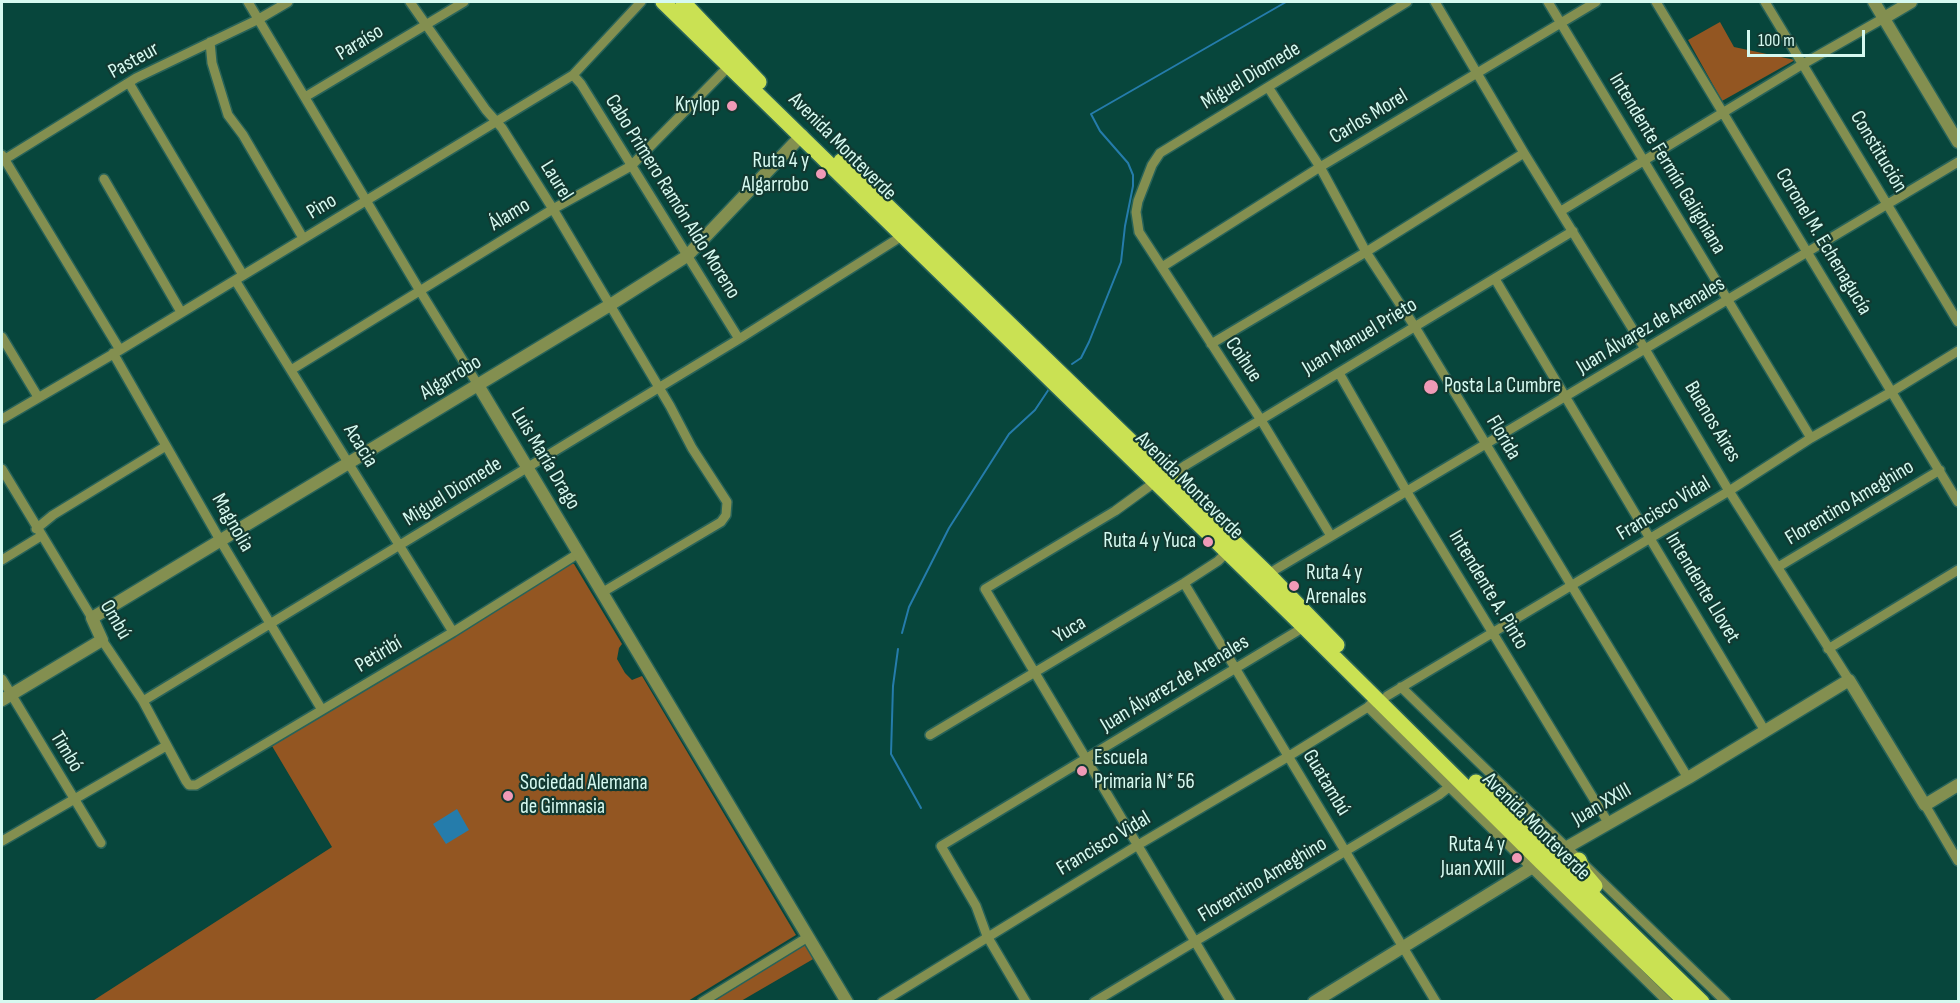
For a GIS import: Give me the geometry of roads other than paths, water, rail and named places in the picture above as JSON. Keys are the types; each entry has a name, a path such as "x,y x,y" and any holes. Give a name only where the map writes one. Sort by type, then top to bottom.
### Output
{"main road":[{"name":"Avenida Monteverde","path":"663,2 802,135 902,236 1162,480 1268,574 1377,701 1472,793 1476,804 1512,843 1633,934 1702,1002"},
{"name":"Avenida Monteverde","path":"683,2 756,78 1162,480 1227,552 1537,862 1686,1002"},
{"path":"1579,860 1584,873 1627,920 1633,934"}],"street":[{"name":"Luis María Drago","path":"248,2 847,1002"},
{"name":"Pasteur","path":"2,158 129,83 259,20 288,2"},
{"name":"Laurel","path":"410,2 496,121 553,209 692,448 727,502 728,509 721,522 603,592"},
{"name":"Paraíso","path":"305,97 464,2"},
{"name":"Pino","path":"2,419 573,75 641,2"},
{"name":"Miguel Diomede","path":"1138,201 1152,165 1160,153 1407,2"},
{"name":"Buenos Aires","path":"1436,2 1524,153 1645,349 1729,491 1849,680 1959,861"},
{"name":"Intendente Fermín Galigniana","path":"1548,2 1811,438"},
{"name":"Carlos Morel","path":"1162,267 1320,167 1596,2"},
{"name":"Coronel M. Echenagucía","path":"1656,2 1959,502"},
{"name":"Constitución","path":"1765,2 1959,322"},
{"path":"1874,2 1959,142"},
{"path":"1561,211 1642,160 1911,2"},
{"path":"210,42 212,63 228,115 243,135 303,238"},
{"name":"Álamo","path":"291,370 553,209 631,166 729,66"},
{"name":"Cabo Primero Ramón Aldo Moreno","path":"573,75 739,339"},
{"name":"Acacia","path":"129,83 291,370 453,632"},
{"name":"Florida","path":"1268,87 1320,167 1366,252 1415,327 1688,778"},
{"name":"Algarrobo","path":"92,618 349,461 478,386 687,256 802,135"},
{"path":"1211,344 1366,252 1524,153"},
{"name":"Magnolia","path":"2,158 116,352 220,540 322,710"},
{"name":"Juan Álvarez de Arenales","path":"1268,574 1959,162"},
{"path":"104,179 181,312"},
{"name":"Coihue","path":"1138,201 1136,219 1139,232 1261,420 1331,536"},
{"name":"Juan Manuel Prieto","path":"1034,672 985,590 1186,465 1573,231"},
{"name":"Miguel Diomede","path":"143,701 739,339 902,236"},
{"name":"Intendente Llovet","path":"1494,279 1765,731"},
{"path":"2,337 39,397"},
{"name":"Francisco Vidal","path":"882,1002 1137,845 1289,756 1729,491 1811,438 1959,351"},
{"name":"Intendente A. Pinto","path":"1339,373 1407,492 1609,824"},
{"path":"2,560 39,533 53,515 166,446"},
{"name":"Ombú","path":"2,469 92,618 102,640 143,701 186,781 189,785 196,785"},
{"name":"Florentino Ameghino","path":"1778,567 1940,470"},
{"name":"Yuca","path":"930,735 1184,583 1218,561 1227,552"},
{"name":"Petiribí","path":"196,785 453,632 579,553"},
{"path":"1828,648 1959,570"},
{"name":"Guatambú","path":"1184,583 1436,1002"},
{"name":"Juan Álvarez de Arenales","path":"987,936 976,906 941,846 1304,627"},
{"path":"6,697 102,640"},
{"path":"1034,672 1231,1002"},
{"name":"Timbó","path":"2,679 6,697 101,843"},
{"name":"Juan XXIII","path":"1314,1002 1537,862 1567,848 1688,778 1849,680"},
{"name":"Avenida Monteverde","path":"1401,687 1726,1002"},
{"path":"1377,701 1449,787 1537,862 1668,1002"},
{"path":"2,841 166,746"},
{"path":"1925,805 1959,785"},
{"name":"Florentino Ameghino","path":"1094,1002 1449,787"},
{"path":"987,936 1026,1002"},
{"path":"702,1002 808,937"}],"water":[{"path":"457,809 469,830 446,844 433,824"}],"waterway":[{"path":"1072,364 1081,358 1089,342 1121,262 1133,186 1133,175 1128,163 1100,131 1091,114 1286,2"},
{"path":"902,633 909,607 949,528 1009,434 1035,410 1049,389"},
{"path":"898,649 893,686 891,754 921,808"}],"place":[{"name":"Krylop","path":"732,106"},
{"name":"Ruta 4 y Algarrobo","path":"821,174"},
{"name":"Posta La Cumbre","path":"1431,387"},
{"name":"Ruta 4 y Yuca","path":"1208,542"},
{"name":"Ruta 4 y Arenales","path":"1294,586"},
{"name":"Escuela Primaria N* 56","path":"1082,771"},
{"name":"Sociedad Alemana de Gimnasia","path":"508,796"},
{"name":"Ruta 4 y Juan XXIII","path":"1517,858"}]}
